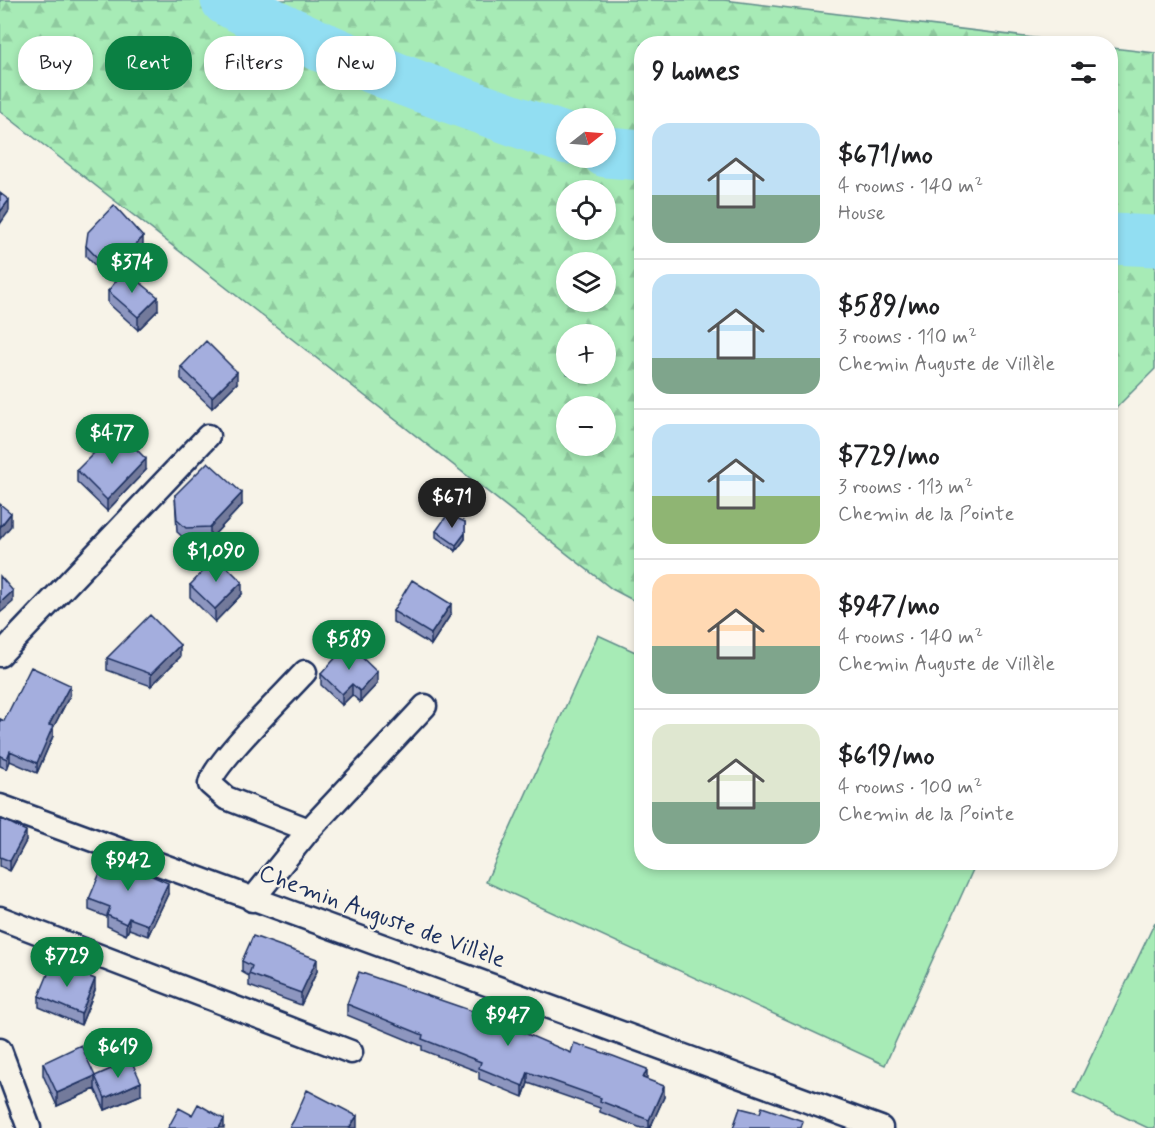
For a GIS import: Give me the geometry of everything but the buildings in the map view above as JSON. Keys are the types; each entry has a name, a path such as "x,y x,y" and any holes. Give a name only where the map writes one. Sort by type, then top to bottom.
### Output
{"street":[{"path":"0,655 208,436"},
{"path":"304,672 225,759 212,775 210,784 226,798 309,830"},
{"path":"252,900 309,830 425,706"},
{"name":"Chemin Auguste de Villèle","path":"0,806 839,1120 881,1128"},
{"path":"0,918 351,1052"},
{"path":"0,1050 32,1125"}],"green space":[{"path":"0,0 724,0 1018,36 634,36 634,601 612,589 0,111"},
{"path":"1118,49 1155,53 1155,369 1118,406"},
{"path":"598,635 634,651 634,870 973,870 885,1065 486,882"},
{"path":"1155,922 1155,1128 1148,1128 1074,1093"}],"waterway":[{"path":"226,0 309,41 394,77 556,135"},
{"path":"616,153 634,154"},
{"path":"1118,239 1155,241"}]}
